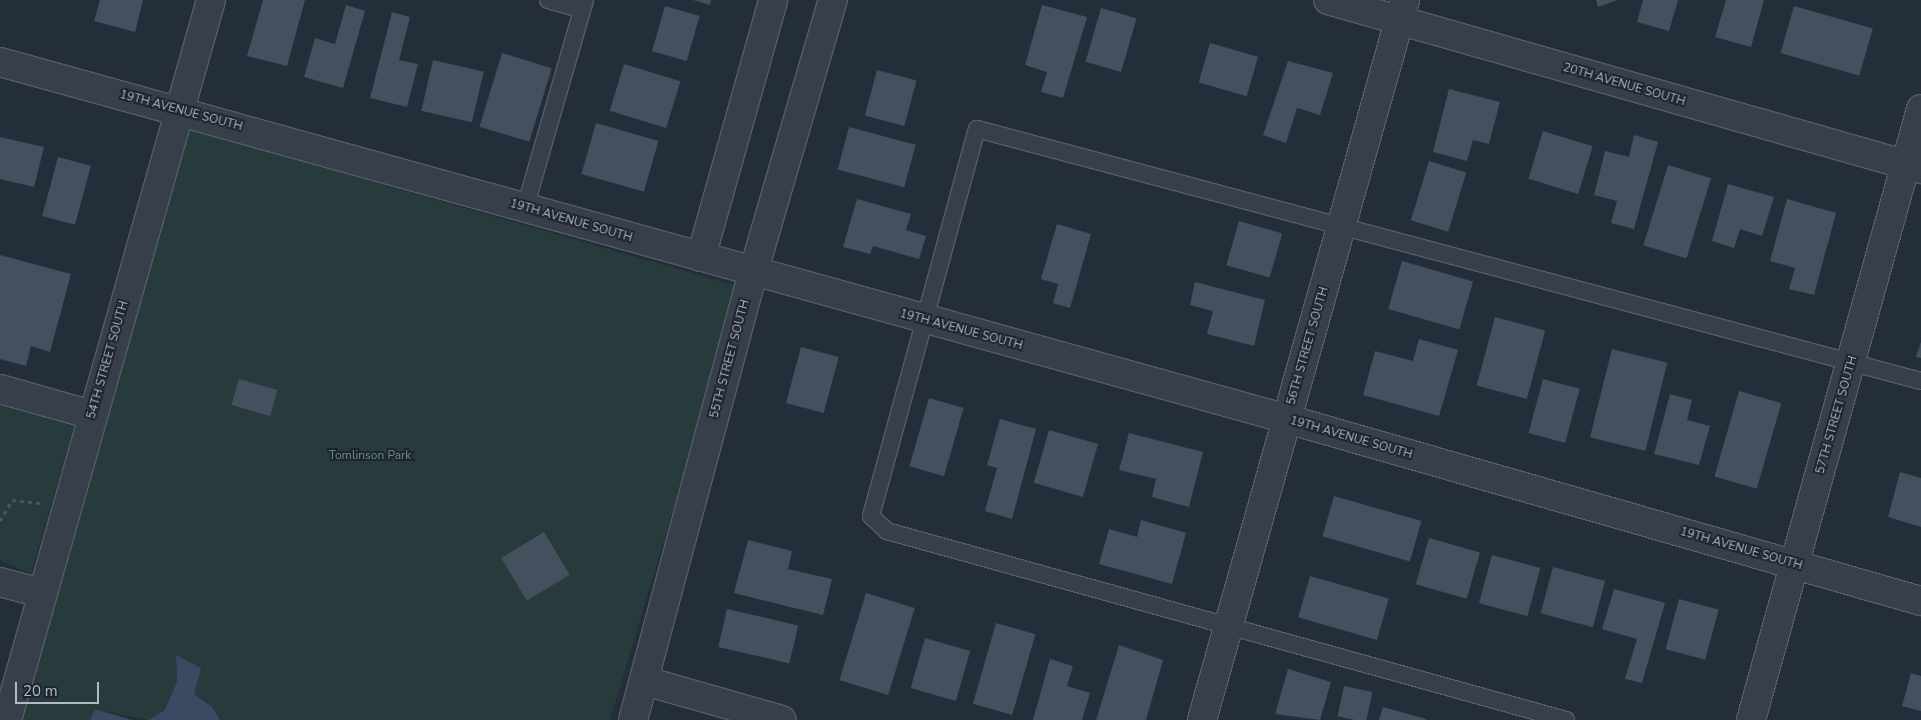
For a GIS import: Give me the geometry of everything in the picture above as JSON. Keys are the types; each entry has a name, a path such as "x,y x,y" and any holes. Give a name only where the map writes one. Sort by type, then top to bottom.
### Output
{"street":[{"name":"54TH STREET SOUTH","path":"6,720 211,0"},
{"path":"701,257 773,0"},
{"name":"55TH STREET SOUTH","path":"633,720 753,273 833,0"},
{"name":"20TH AVENUE SOUTH","path":"1328,0 1402,10 1913,167"},
{"name":"56TH STREET SOUTH","path":"1202,720 1402,10"},
{"name":"19TH AVENUE SOUTH","path":"0,62 179,109 753,273 1287,419 1921,601"},
{"name":"57TH STREET SOUTH","path":"1751,720 1852,361 1913,167 1921,109"},
{"path":"0,388 92,414"},
{"path":"0,582 41,593"},
{"path":"645,681 782,720"}],"lane":[{"path":"525,208 584,5 548,0"},
{"path":"1566,720 1228,628 887,531 871,516 977,129 1342,224 1921,381"}],"path":[{"path":"0,521 12,500 48,506"}],"green space":[{"name":"Tomlinson Park","path":"189,129 734,285 686,468 610,720 220,720 212,707 194,694 176,656 177,681 165,710 148,720 95,709 90,720 22,720"},
{"path":"0,405 74,426 31,574 0,560"}],"water":[{"path":"176,655 201,668 194,694 212,707 220,720 148,720 165,710 177,681"},
{"path":"95,709 132,720 90,720"}],"building":[{"path":"100,0 143,0 135,32 94,21"},
{"path":"263,0 305,0 287,66 247,56"},
{"path":"693,0 711,0 710,5"},
{"path":"1596,0 1617,0 1598,7"},
{"path":"1643,0 1678,0 1669,31 1637,22"},
{"path":"1726,0 1764,0 1751,47 1715,37"},
{"path":"346,5 365,11 343,88 304,77 315,38 335,44"},
{"path":"1042,5 1087,17 1063,98 1041,92 1047,72 1025,65"},
{"path":"665,6 700,16 687,61 652,51"},
{"path":"1794,6 1873,29 1859,76 1780,53"},
{"path":"1101,8 1137,18 1121,72 1086,62"},
{"path":"392,12 410,17 399,60 418,64 407,107 370,98"},
{"path":"1210,43 1258,57 1247,96 1199,82"},
{"path":"502,53 552,68 529,142 479,127"},
{"path":"433,60 484,72 472,122 421,111"},
{"path":"1288,61 1333,73 1320,115 1297,108 1286,143 1263,135"},
{"path":"624,64 680,81 666,128 610,111"},
{"path":"877,70 917,81 904,126 865,115"},
{"path":"1449,89 1500,102 1489,144 1473,140 1467,161 1433,152"},
{"path":"596,123 658,141 644,192 581,174"},
{"path":"849,127 916,145 904,187 838,170"},
{"path":"1543,131 1593,146 1578,194 1528,179"},
{"path":"1634,135 1658,142 1634,229 1611,223 1617,201 1594,195 1605,151 1629,157"},
{"path":"0,137 44,147 34,187 0,179"},
{"path":"58,157 91,166 75,225 42,216"},
{"path":"1429,161 1466,172 1448,232 1411,220"},
{"path":"1668,165 1711,178 1686,258 1643,245"},
{"path":"1728,184 1774,197 1762,236 1740,229 1734,248 1712,241"},
{"path":"857,199 911,214 906,230 926,236 919,259 873,246 870,254 843,247"},
{"path":"1787,199 1836,213 1814,295 1789,289 1795,268 1770,261"},
{"path":"1239,221 1282,233 1270,278 1226,265"},
{"path":"1057,224 1091,234 1070,308 1053,303 1058,284 1041,279"},
{"path":"0,255 71,274 50,352 31,346 26,366 0,359"},
{"path":"1402,261 1473,281 1459,329 1388,309"},
{"path":"1195,282 1265,300 1254,346 1207,334 1213,311 1190,305"},
{"path":"1495,317 1545,330 1527,399 1477,386"},
{"path":"1419,339 1458,350 1439,416 1363,395 1375,351 1413,361"},
{"path":"1921,342 1921,358 1916,357"},
{"path":"801,347 839,357 824,413 786,403"},
{"path":"1612,349 1667,363 1645,451 1590,437"},
{"path":"239,379 277,390 270,416 232,405"},
{"path":"1543,379 1580,389 1565,443 1529,433"},
{"path":"1739,391 1781,403 1757,489 1714,477"},
{"path":"1670,394 1692,400 1687,420 1710,426 1699,465 1654,454"},
{"path":"929,398 964,408 944,476 909,466"},
{"path":"1000,419 1036,429 1012,519 985,511 997,468 987,465"},
{"path":"1049,430 1098,444 1083,497 1034,483"},
{"path":"1129,433 1203,452 1189,507 1152,497 1156,479 1119,470"},
{"path":"1900,472 1921,478 1921,527 1888,517"},
{"path":"1334,496 1421,521 1410,561 1322,536"},
{"path":"1141,520 1186,533 1172,584 1099,564 1109,529 1137,537"},
{"path":"544,532 570,575 527,601 501,558"},
{"path":"1429,538 1480,553 1467,599 1416,584"},
{"path":"748,540 792,551 788,569 832,579 823,615 734,593"},
{"path":"1492,555 1540,568 1527,616 1479,603"},
{"path":"1553,567 1605,581 1593,627 1541,613"},
{"path":"1310,576 1389,599 1377,640 1298,617"},
{"path":"1614,589 1665,603 1642,683 1625,679 1637,639 1602,629"},
{"path":"866,593 915,608 888,695 839,680"},
{"path":"1679,599 1719,610 1705,660 1666,649"},
{"path":"727,609 798,625 789,663 718,647"},
{"path":"996,623 1035,634 1012,715 973,704"},
{"path":"925,638 970,651 956,701 911,688"},
{"path":"1119,645 1163,660 1146,720 1096,720"},
{"path":"1050,659 1073,666 1067,686 1090,693 1082,720 1033,720"},
{"path":"1288,669 1331,682 1320,720 1275,714"},
{"path":"1911,673 1921,676 1921,711 1902,706"},
{"path":"1344,686 1372,692 1366,720 1338,716"},
{"path":"1383,707 1426,719 1426,720 1379,720"}]}
